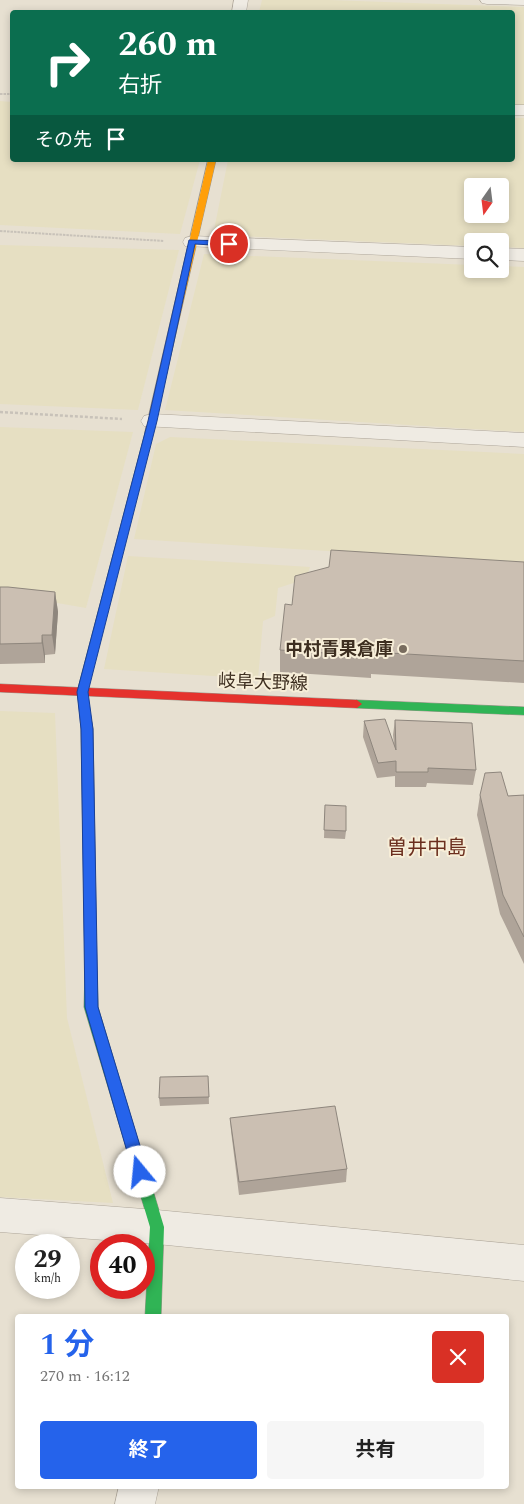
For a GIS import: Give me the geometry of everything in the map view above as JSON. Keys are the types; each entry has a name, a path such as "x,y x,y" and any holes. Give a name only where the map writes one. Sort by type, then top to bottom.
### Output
{"street":[{"path":"487,0 524,2"},
{"path":"153,1314 157,1227 91,1007 87,729 82,692 152,421 212,162"},
{"path":"192,242 464,253"},
{"path":"509,254 524,255"},
{"path":"152,421 524,440"},
{"name":"岐阜大野線","path":"0,688 524,711"},
{"path":"0,1215 157,1227 524,1263"},
{"path":"136,1504 138,1489"}],"path":[{"path":"0,232 192,242"},
{"path":"0,412 152,421"}],"shaded area":[{"path":"262,0 329,0 524,7 524,106 515,106 515,10 260,10"},
{"path":"0,101 10,102 10,162 199,162 180,234 0,225"},
{"path":"515,118 524,118 524,248 509,247 509,233 464,233 464,246 213,235 228,162 515,162"},
{"path":"0,245 179,250 138,410 0,404"},
{"path":"204,254 464,265 464,278 509,278 509,266 524,267 524,432 165,410"},
{"path":"0,427 133,432 86,608 0,593"},
{"path":"170,437 524,454 524,563 134,539 156,444"},
{"path":"128,556 310,567 306,579 278,588 275,616 263,621 258,679 104,669"},
{"path":"0,711 55,713 67,1018 113,1203 0,1197"}],"building":[{"name":"中村青果倉庫","path":"331,550 524,562 524,661 373,652 372,656 280,650 285,604 292,605 295,576 329,567"},
{"path":"0,587 55,592 52,635 42,635 42,643 0,644"},
{"path":"385,719 396,750 395,720 472,723 476,770 428,768 428,772 396,772 396,761 378,763 364,721"},
{"path":"501,772 508,796 524,795 524,937 503,895 480,795 485,773"},
{"path":"325,805 346,806 346,831 324,830"},
{"path":"208,1076 209,1097 159,1098 160,1077"},
{"path":"335,1106 347,1169 239,1182 230,1118"}],"traffic: fast":[{"path":"84,707 82,692 149,433"},
{"path":"357,704 524,711"},
{"path":"91,972 91,1007 157,1227 153,1314"}],"traffic: slow":[{"path":"149,433 212,162"},
{"path":"84,707 87,729 91,972"}],"traffic: jam":[{"path":"0,688 357,704"}],"place":[{"name":"中村青果倉庫","path":"403,649"}],"district":[{"name":"曽井中島","path":"427,847"}],"route":[{"path":"140,1172 91,1007 87,729 82,692 152,421 192,242 229,244"}]}
